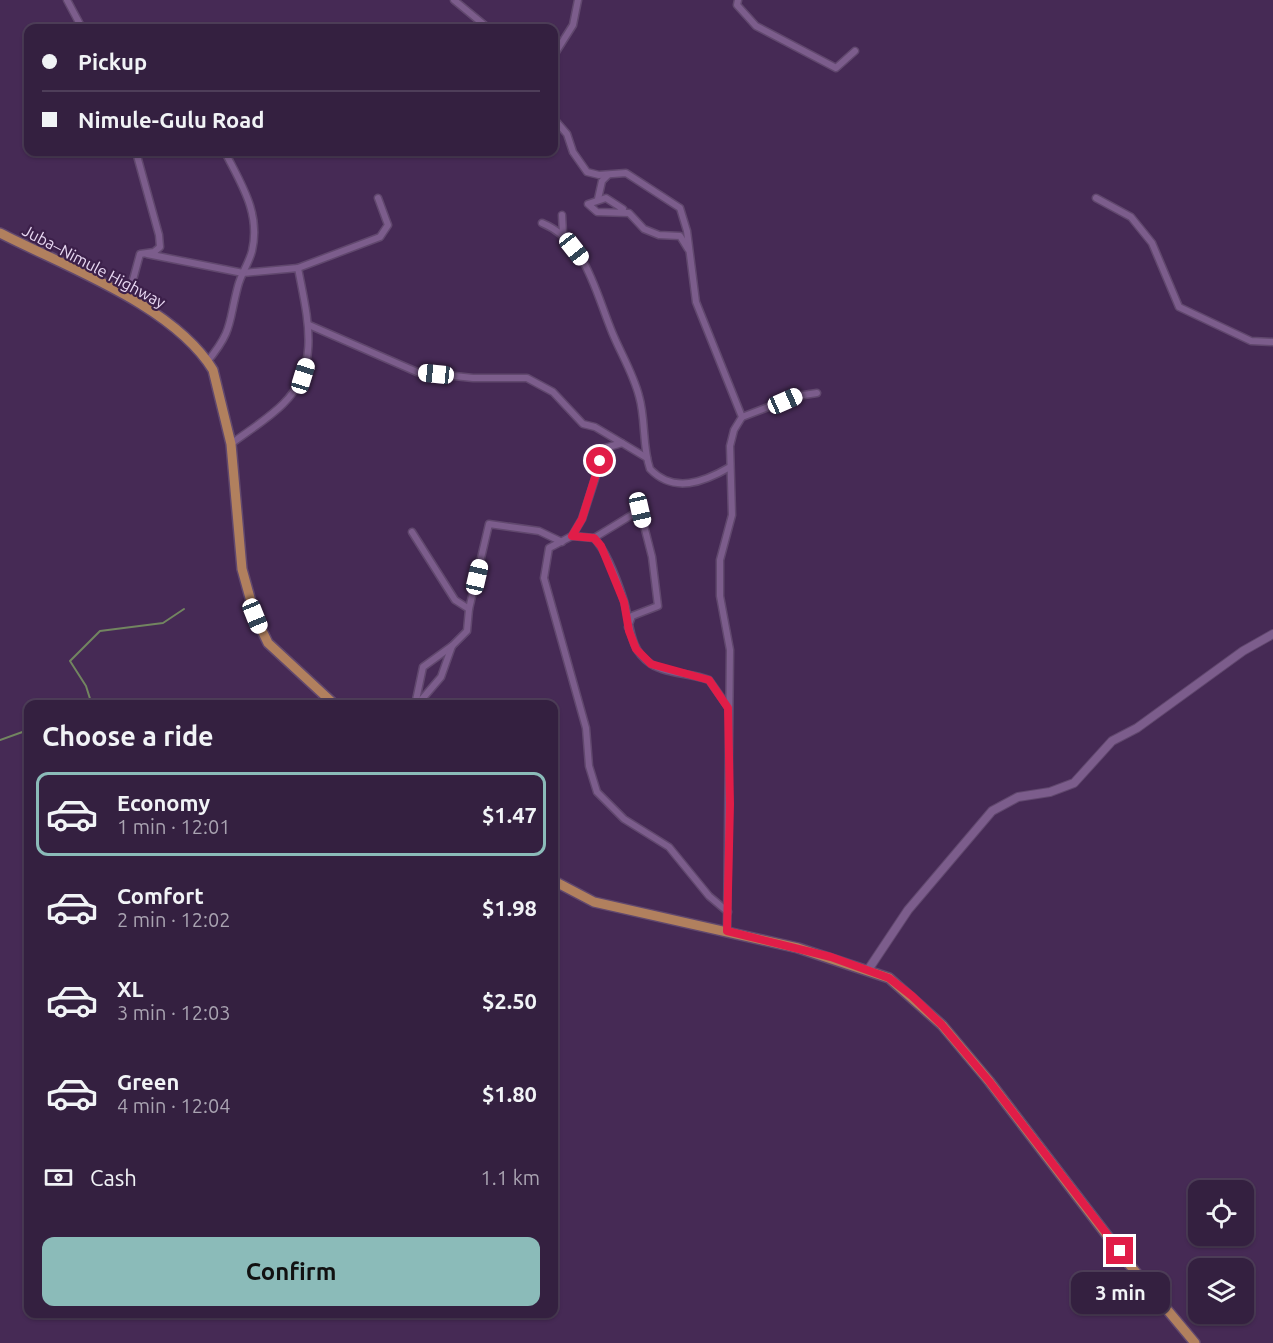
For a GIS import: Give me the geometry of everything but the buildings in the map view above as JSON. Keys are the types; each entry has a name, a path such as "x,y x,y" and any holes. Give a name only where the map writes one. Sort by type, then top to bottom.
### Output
{"main road":[{"name":"Juba–Nimule Highway","path":"0,233 128,298 175,328 198,348 213,370 231,444 242,569 255,616 268,643 330,700"},
{"path":"558,883 594,902 727,931 831,957 889,978 942,1025 989,1081 1129,1264 1195,1343"}],"street":[{"path":"67,0 80,24"},
{"path":"454,0 483,24"},
{"path":"558,48 573,25 578,0"},
{"path":"738,0 737,5 756,26 836,68 855,51"},
{"path":"558,124 567,134 573,153 587,172 626,174 680,208 690,252 696,302 742,417"},
{"path":"137,156 159,235 159,247 147,254"},
{"path":"207,362 225,340 232,321 238,284 252,253 254,211 227,156"},
{"path":"598,199 602,181 609,174"},
{"path":"128,298 140,254 243,273 298,268 380,237 388,225 378,198"},
{"path":"622,211 623,209 606,198 588,204 597,212 622,211 634,217 644,229 659,235 680,236 690,252"},
{"path":"1096,198 1131,217 1152,243 1179,307 1251,341 1273,342"},
{"path":"562,215 563,234"},
{"path":"542,223 563,234 586,263 613,334 630,367 644,423 646,458 650,469 657,477 682,484 697,483 730,467"},
{"path":"231,444 284,404 303,376 309,356 309,325 298,268"},
{"path":"309,325 417,372 473,378 527,378 553,392 583,424 595,427 646,458"},
{"path":"727,931 730,650 720,596 720,560 732,515 730,467 734,430 742,417 797,396 817,393"},
{"path":"622,444 605,448 582,519 572,536 549,548 544,578 586,728 592,781 604,801 624,819 669,847 709,896 728,912"},
{"path":"572,536 594,538 640,510 652,557 658,606 632,616 628,627"},
{"path":"417,700 423,667 467,631 469,609 489,524 539,531 562,542"},
{"path":"412,532 455,600 469,609"},
{"path":"594,538 601,546 624,602 628,627 636,649 651,664 709,680 728,708"},
{"path":"867,970 908,910 992,811 1018,797 1050,792 1074,783 1113,741 1137,729 1200,681 1264,637 1273,634"},
{"path":"420,700 441,677 452,645"}],"waterway":[{"path":"90,700 86,686 70,661 100,631 163,623 184,609"},
{"path":"0,740 24,731"}],"route":[{"path":"600,461 594,474 582,519 572,536 594,538 601,546 624,602 629,631 636,649 651,664 678,673 692,673 709,680 728,708 730,804 727,931 831,957 889,978 912,996 942,1025 989,1081 1120,1251"}]}
